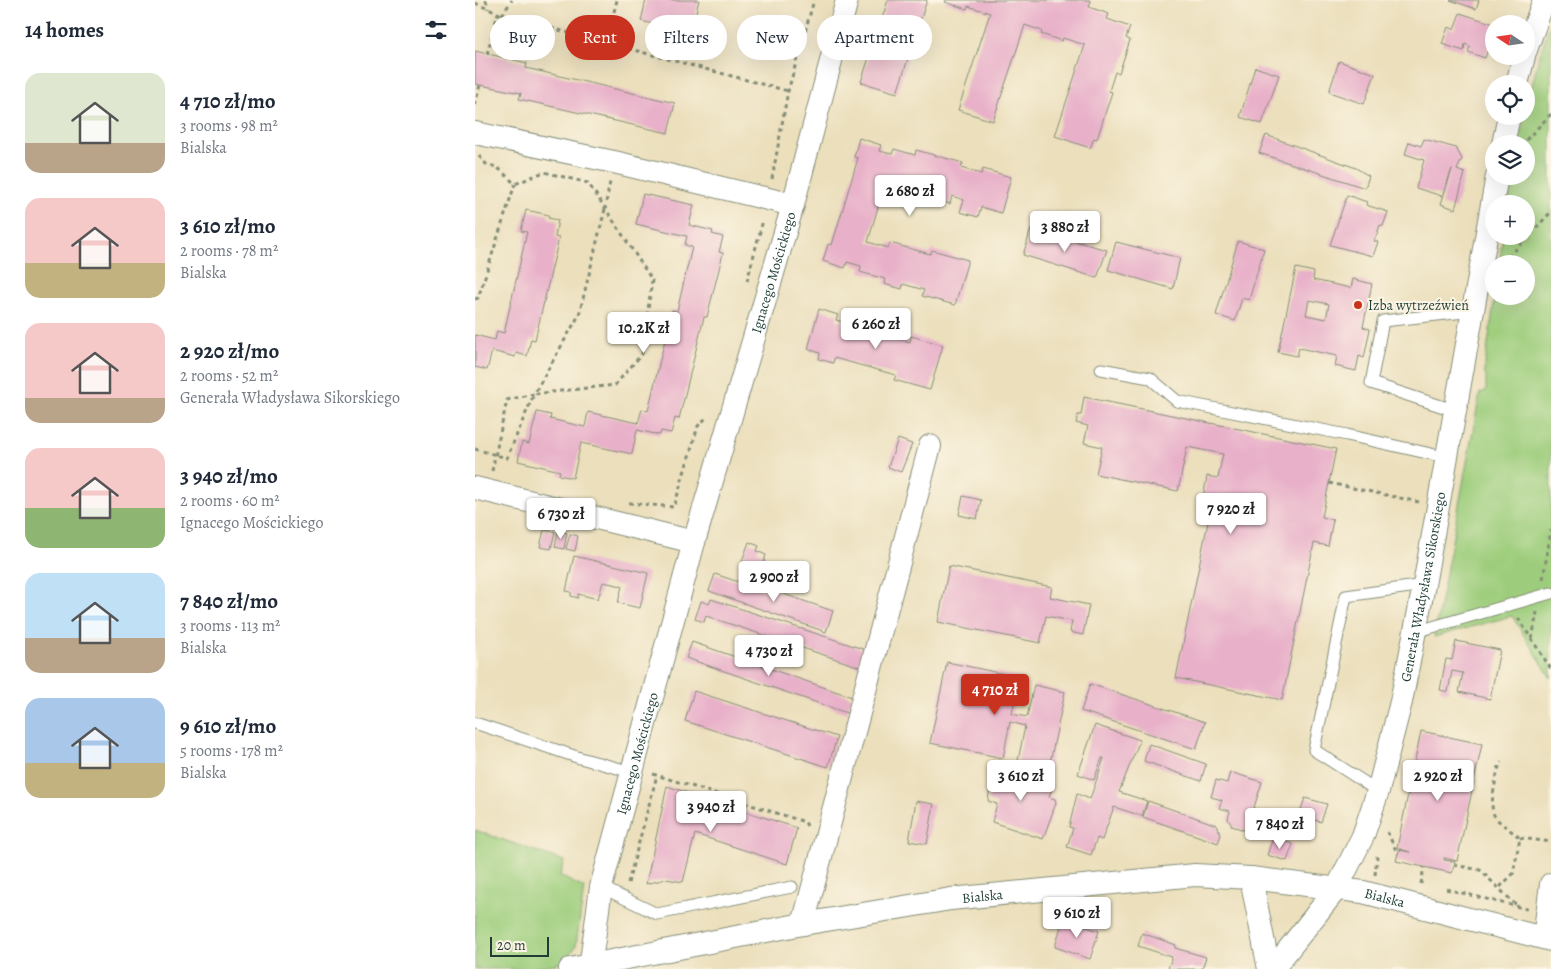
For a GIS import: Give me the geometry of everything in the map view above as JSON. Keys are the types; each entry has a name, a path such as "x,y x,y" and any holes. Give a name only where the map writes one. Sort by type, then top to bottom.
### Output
{"street":[{"name":"Ignacego Mościckiego","path":"584,968 601,887 694,542 793,204 847,0"},
{"path":"1535,25 1544,0"},
{"path":"475,133 613,162 793,204"},
{"name":"Generała Władysława Sikorskiego","path":"1271,969 1337,888 1363,836 1378,791 1401,702 1449,458 1495,185"},
{"path":"803,924 930,446"},
{"path":"481,490 694,542"},
{"name":"Bialska","path":"584,968 803,924 951,899 1092,883 1195,875 1251,878 1363,892 1548,939"},
{"path":"1251,878 1271,969"},
{"path":"1548,939 1551,884"}],"lane":[{"path":"1457,411 1371,383 1383,321 1473,311"},
{"path":"1101,369 1149,378 1177,401 1347,435 1449,458"},
{"path":"1378,791 1314,750 1346,596 1424,585"},
{"path":"1415,632 1551,594"},
{"path":"475,723 580,758 633,770"},
{"path":"601,887 657,914 792,887"}],"path":[{"path":"487,0 488,9"},
{"path":"487,54 500,14 512,0"},
{"path":"613,15 617,0"},
{"path":"746,282 769,199 788,91 814,0"},
{"path":"475,3 500,14 565,32"},
{"path":"635,51 788,91"},
{"path":"475,105 480,85"},
{"path":"1531,135 1551,114"},
{"path":"475,152 487,165 497,167 515,184"},
{"path":"475,449 507,458 534,394 579,315 605,208 613,162"},
{"path":"475,299 478,298 515,184 544,172 588,183 652,280 641,354 615,386 534,394 507,400 495,454 481,490"},
{"path":"1511,255 1551,212"},
{"path":"628,502 675,507 698,426 712,413"},
{"path":"1329,483 1439,507"},
{"path":"1509,605 1551,669"},
{"path":"1502,762 1498,768 1491,808 1495,818 1520,838 1551,842"},
{"path":"633,770 657,775 805,822 809,829"},
{"path":"624,897 657,775"},
{"path":"1383,824 1398,854"},
{"path":"1500,887 1513,874 1520,838"},
{"path":"1454,865 1480,870 1517,905"},
{"path":"1421,884 1424,867"}],"green space":[{"path":"1551,21 1551,678 1512,616 1434,637 1480,393 1486,391 1484,371 1494,305 1535,305 1535,255 1500,255 1502,245 1535,245 1535,195 1509,195 1511,185 1535,185 1535,135 1520,135 1523,125 1535,125 1535,75"},
{"path":"475,830 564,861 560,876 584,888 576,946 560,963 530,969 475,969"}],"building":[{"path":"646,0 699,0 695,15 645,15 645,22 641,21"},
{"path":"888,0 927,0 922,15 883,15"},
{"path":"946,0 1089,0 1091,1 1089,7 1109,14 1107,19 1130,27 1126,38 1130,40 1119,73 1115,72 1109,91 1112,92 1097,139 1094,138 1090,148 1055,136 1085,45 1063,38 1062,41 1041,34 1042,31 1025,25 993,121 958,110 990,13 968,6 967,9 945,2"},
{"path":"1450,0 1479,0 1476,9"},
{"path":"1460,13 1485,21 1485,58 1468,52 1470,46 1465,44 1464,51 1442,44 1448,27 1454,29"},
{"path":"475,51 490,54 490,60 514,60 527,63 526,68 675,103 668,133 519,99 521,93 475,84"},
{"path":"868,60 908,60 897,93 861,82"},
{"path":"1339,61 1375,74 1364,104 1329,92"},
{"path":"1255,67 1279,75 1262,124 1240,117"},
{"path":"1266,135 1356,168 1369,176 1365,188 1259,153"},
{"path":"859,138 881,145 879,151 892,154 894,149 915,155 916,150 963,163 961,168 981,174 983,169 1011,177 1001,213 981,207 978,217 960,212 964,200 952,196 950,204 903,190 905,185 886,179 868,242 888,248 890,243 930,254 932,250 968,260 955,305 922,296 924,290 903,284 902,289 884,284 885,279 860,272 861,266 847,262 845,268 823,261 828,244 832,245 858,158 854,157"},
{"path":"1424,139 1456,148 1462,159 1457,170 1465,173 1455,209 1441,204 1452,169 1442,196 1416,188 1424,160 1405,154 1409,142 1421,146"},
{"path":"643,194 694,205 689,225 713,231 712,234 723,237 719,252 723,253 707,317 704,317 679,419 675,418 671,433 661,431 660,435 637,430 632,454 581,443 573,478 559,475 560,471 518,461 522,442 529,444 537,412 551,415 550,419 585,427 588,412 638,423 642,409 648,411 672,310 677,311 692,247 685,245 687,236 636,224"},
{"path":"1347,195 1367,202 1366,205 1388,212 1383,226 1380,225 1374,241 1378,242 1373,256 1330,245"},
{"path":"526,210 549,215 548,218 558,220 555,237 559,238 535,340 531,339 527,356 516,353 515,357 492,351 487,370 475,367 475,335 495,340 497,331 504,333 527,232 521,231"},
{"path":"1031,229 1107,250 1097,278 1023,255"},
{"path":"1238,241 1264,249 1249,300 1242,298 1235,321 1216,315"},
{"path":"1116,242 1180,258 1173,289 1108,270"},
{"path":"1296,268 1314,272 1313,280 1351,288 1353,279 1372,284 1363,327 1370,329 1364,358 1359,356 1356,371 1335,366 1337,356 1299,348 1297,356 1278,352","holes":["1309,300 1329,304 1326,319 1306,315"]},
{"path":"819,309 838,315 836,320 871,330 873,325 891,330 889,336 910,342 911,336 943,345 930,390 894,380 896,375 834,358 833,363 819,359 820,353 808,349"},
{"path":"1084,397 1336,449 1322,517 1333,520 1328,546 1314,543 1282,700 1176,678 1208,522 1199,520 1207,476 1218,478 1223,454 1187,447 1178,491 1096,474 1102,447 1084,443 1088,426 1076,423 1078,415 1081,415"},
{"path":"898,439 912,444 901,472 888,467"},
{"path":"963,496 981,500 977,519 959,515"},
{"path":"544,530 555,532 551,549 540,547"},
{"path":"558,531 567,533 564,549 555,547"},
{"path":"570,534 578,536 575,551 566,549"},
{"path":"749,542 759,546 757,551 766,555 762,568 742,561"},
{"path":"574,556 648,573 640,608 618,603 622,586 603,582 598,599 578,594 578,598 571,596 571,592 566,591"},
{"path":"949,566 1052,587 1050,597 1089,605 1083,635 1070,632 1072,621 1046,616 1040,643 938,622"},
{"path":"715,574 768,592 769,589 833,611 826,632 709,591"},
{"path":"711,599 869,651 863,668 706,616 704,622 695,619 701,601 709,604"},
{"path":"1456,641 1500,650 1490,699 1459,692 1463,673 1452,671 1448,692 1440,690 1446,659 1452,660"},
{"path":"692,642 852,697 847,713 686,658"},
{"path":"947,662 1019,677 1012,714 1027,717 1034,685 1065,692 1048,772 1017,766 1025,726 1010,722 1003,758 930,743"},
{"path":"1090,684 1205,722 1196,749 1081,711"},
{"path":"694,691 837,737 828,767 685,721"},
{"path":"1095,725 1140,740 1119,792 1147,801 1142,816 1114,807 1102,840 1097,838 1091,855 1067,847 1073,828 1069,827 1077,794 1090,799 1104,758 1102,758 1094,780 1078,774"},
{"path":"1421,731 1482,744 1457,861 1444,858 1444,860 1455,862 1452,873 1396,861 1399,850 1410,852 1397,848"},
{"path":"1149,744 1206,764 1201,781 1144,761"},
{"path":"993,766 1053,785 1049,797 1055,799 1056,803 1043,839 992,822 997,804 988,801"},
{"path":"1230,772 1262,782 1251,817 1260,820 1256,834 1232,826 1228,819 1230,811 1219,808 1222,800 1211,797 1216,780 1227,783"},
{"path":"667,786 797,828 787,864 695,834 683,882 666,879 646,884"},
{"path":"1305,798 1327,804 1321,822 1299,815"},
{"path":"916,801 934,804 927,844 909,841"},
{"path":"1148,801 1217,825 1221,835 1218,843 1143,817"},
{"path":"1273,838 1293,844 1287,861 1267,855"},
{"path":"1063,919 1099,931 1090,959 1055,947"},
{"path":"1142,933 1176,945 1175,948 1206,957 1202,969 1168,969 1172,957 1138,946"}],"place":[{"name":"Izba wytrzeźwień","path":"1358,305"}]}
